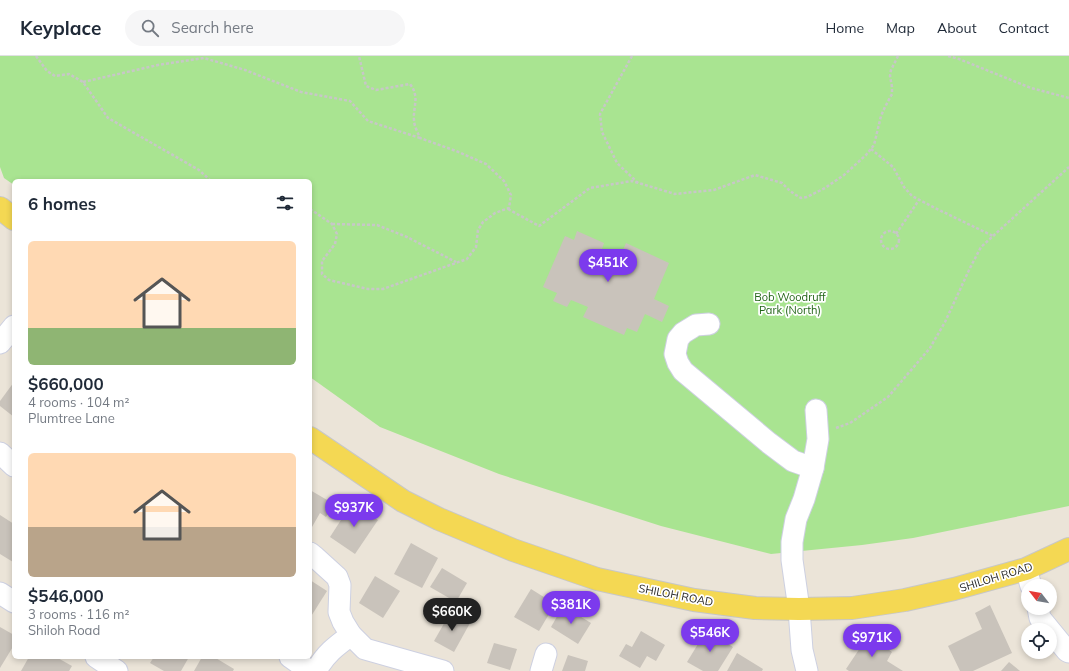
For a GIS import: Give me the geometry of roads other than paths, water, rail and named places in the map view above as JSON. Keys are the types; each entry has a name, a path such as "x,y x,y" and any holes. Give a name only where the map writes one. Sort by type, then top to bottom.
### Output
{"main road":[{"path":"0,208 12,217"},
{"name":"SHILOH ROAD","path":"312,439 403,501 439,519 513,550 597,579 694,600 755,608 852,608 905,600 954,589 1029,578 1069,549"}],"street":[{"path":"709,324 696,325 678,338 675,354 683,371 793,461 813,468"},
{"path":"807,671 802,650 799,609 792,560 792,542 796,519 804,499 813,468 818,438 816,410"},
{"path":"0,453 12,464"},
{"path":"312,555 337,577 340,585 339,612 343,622 369,652"},
{"path":"0,593 12,601"},
{"path":"1039,615 1040,618 1069,652"},
{"path":"316,671 321,661 331,650 369,652 443,671"},
{"path":"99,659 117,671"},
{"path":"293,659 310,671"}],"park label":[{"name":"Bob Woodruff Park (North)","path":"790,303"}]}
